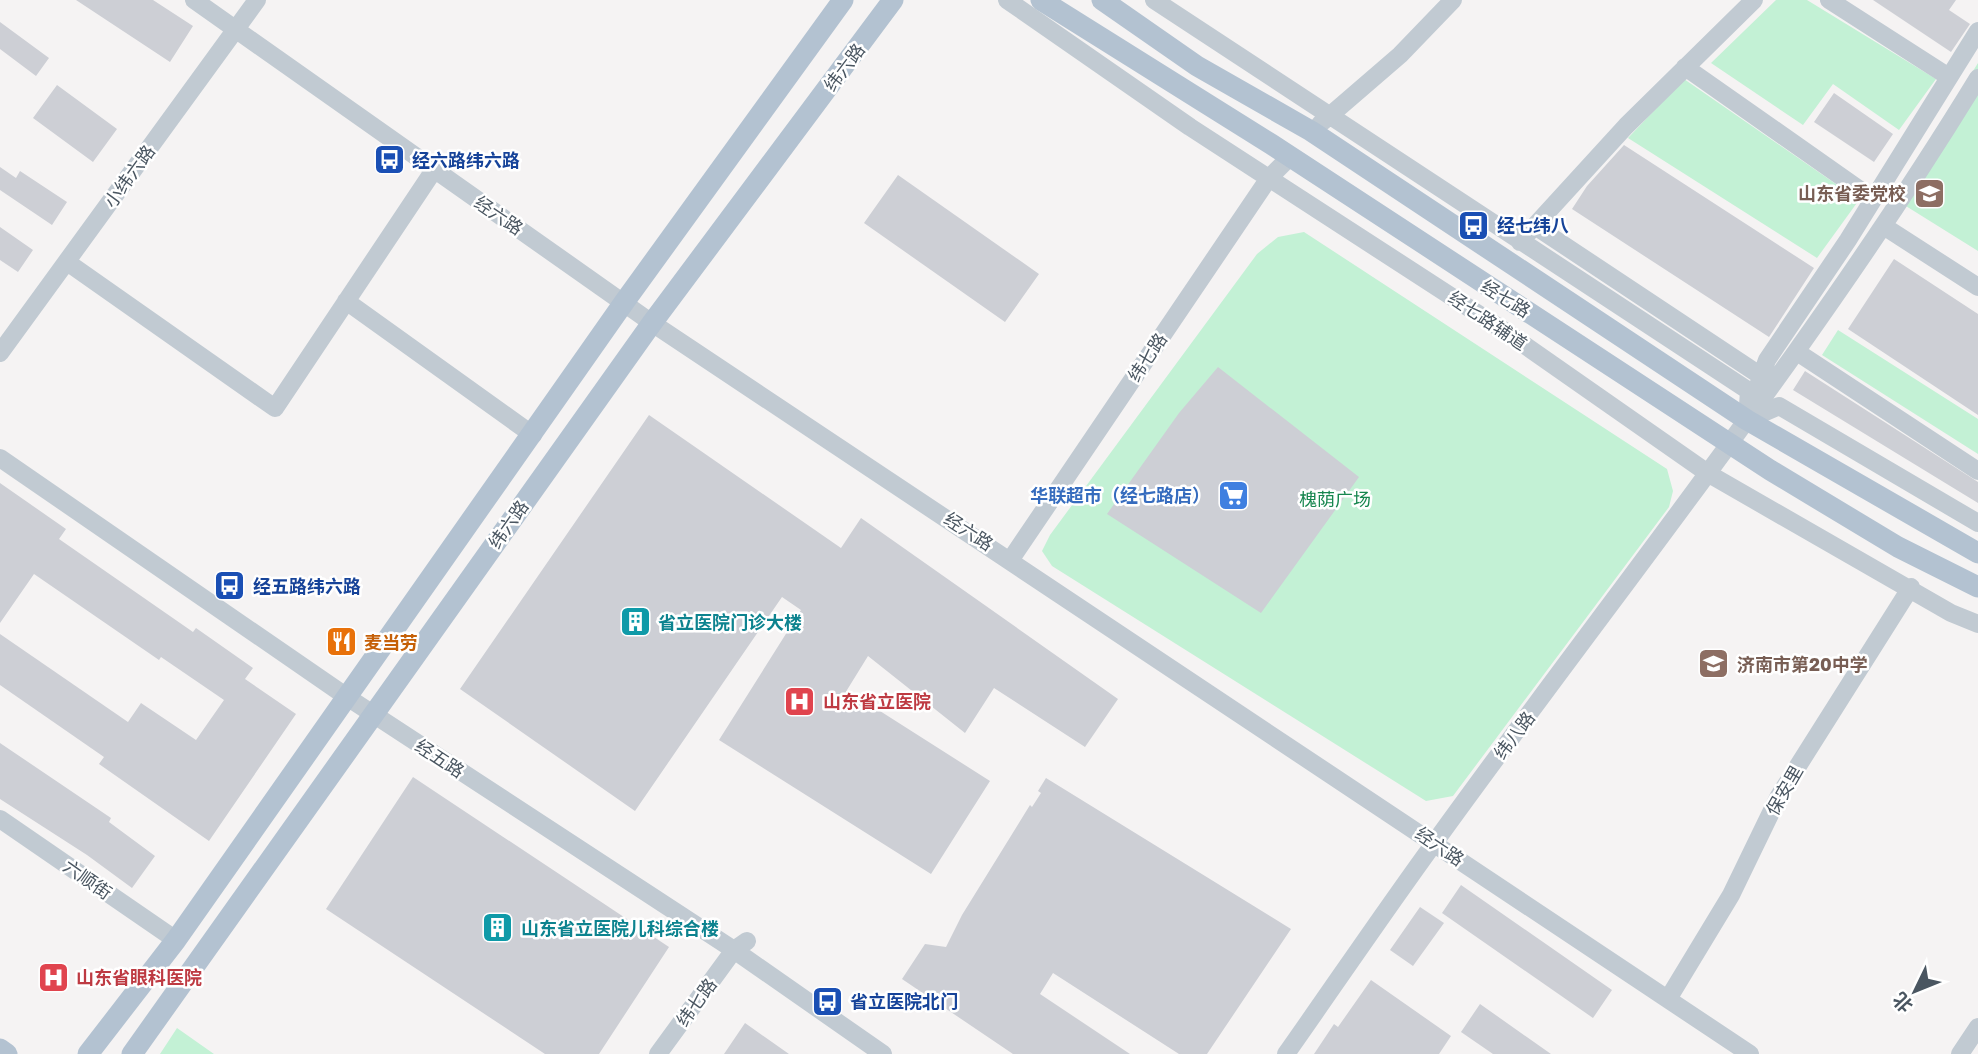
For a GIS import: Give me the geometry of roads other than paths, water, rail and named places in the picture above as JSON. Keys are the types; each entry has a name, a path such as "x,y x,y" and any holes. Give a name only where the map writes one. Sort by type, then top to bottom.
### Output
{"main road":[{"name":"纬六路","path":"88,1054 176,940 625,302 843,0"},
{"name":"纬六路","path":"132,1054 652,323 893,0"},
{"name":"经七路","path":"1041,0 1271,144 1288,159 1731,443 1898,547 1978,587"},
{"name":"经七路","path":"1102,0 1197,66 1311,131 1747,420 1978,553"},
{"path":"0,1049 7,1054"}],"street":[{"name":"经六路","path":"194,0 652,323 1011,559 1750,1054"},
{"name":"小纬六路","path":"0,353 257,0"},
{"name":"经七路辅道","path":"1007,0 1269,178 1503,330 1709,474 1911,587 1951,613 1978,624"},
{"path":"1154,0 1749,390 1747,420"},
{"path":"1311,131 1400,55 1453,0"},
{"path":"1520,242 1626,126 1754,0"},
{"path":"1829,0 1949,77"},
{"path":"1747,420 1767,360 1873,199 1978,31"},
{"path":"1685,67 1873,199"},
{"name":"纬八路","path":"1290,1049 1435,842 1797,352 1885,227 1978,78"},
{"name":"纬七路","path":"1011,559 1269,178 1288,159"},
{"path":"66,262 275,408 434,170"},
{"path":"1535,226 1761,376"},
{"path":"1885,227 1978,287"},
{"path":"346,301 533,435"},
{"path":"1797,352 1978,471"},
{"path":"1747,420 1779,406 1978,523"},
{"name":"经五路","path":"0,458 374,715 741,946 883,1054"},
{"name":"保安里","path":"1668,999 1731,895 1779,796 1911,587"},
{"name":"六顺街","path":"0,819 176,940"},
{"name":"纬七路","path":"658,1054 741,946"},
{"path":"1960,1054 1978,1027"},
{"path":"1290,1049 1309,1054"}],"place":[{"name":"经六路纬六路","path":"389,160"},
{"name":"山东省委党校","path":"1929,193"},
{"name":"经七纬八","path":"1474,225"},
{"name":"华联超市（经七路店）","path":"1233,495"},
{"name":"经五路纬六路","path":"230,586"},
{"name":"省立医院门诊大楼","path":"635,622"},
{"name":"麦当劳","path":"341,642"},
{"name":"济南市第20中学","path":"1714,664"},
{"name":"山东省立医院","path":"800,701"},
{"name":"山东省立医院儿科综合楼","path":"498,928"},
{"name":"山东省眼科医院","path":"53,977"},
{"name":"省立医院北门","path":"827,1001"}],"park label":[{"name":"槐荫广场","path":"1335,499"}]}
